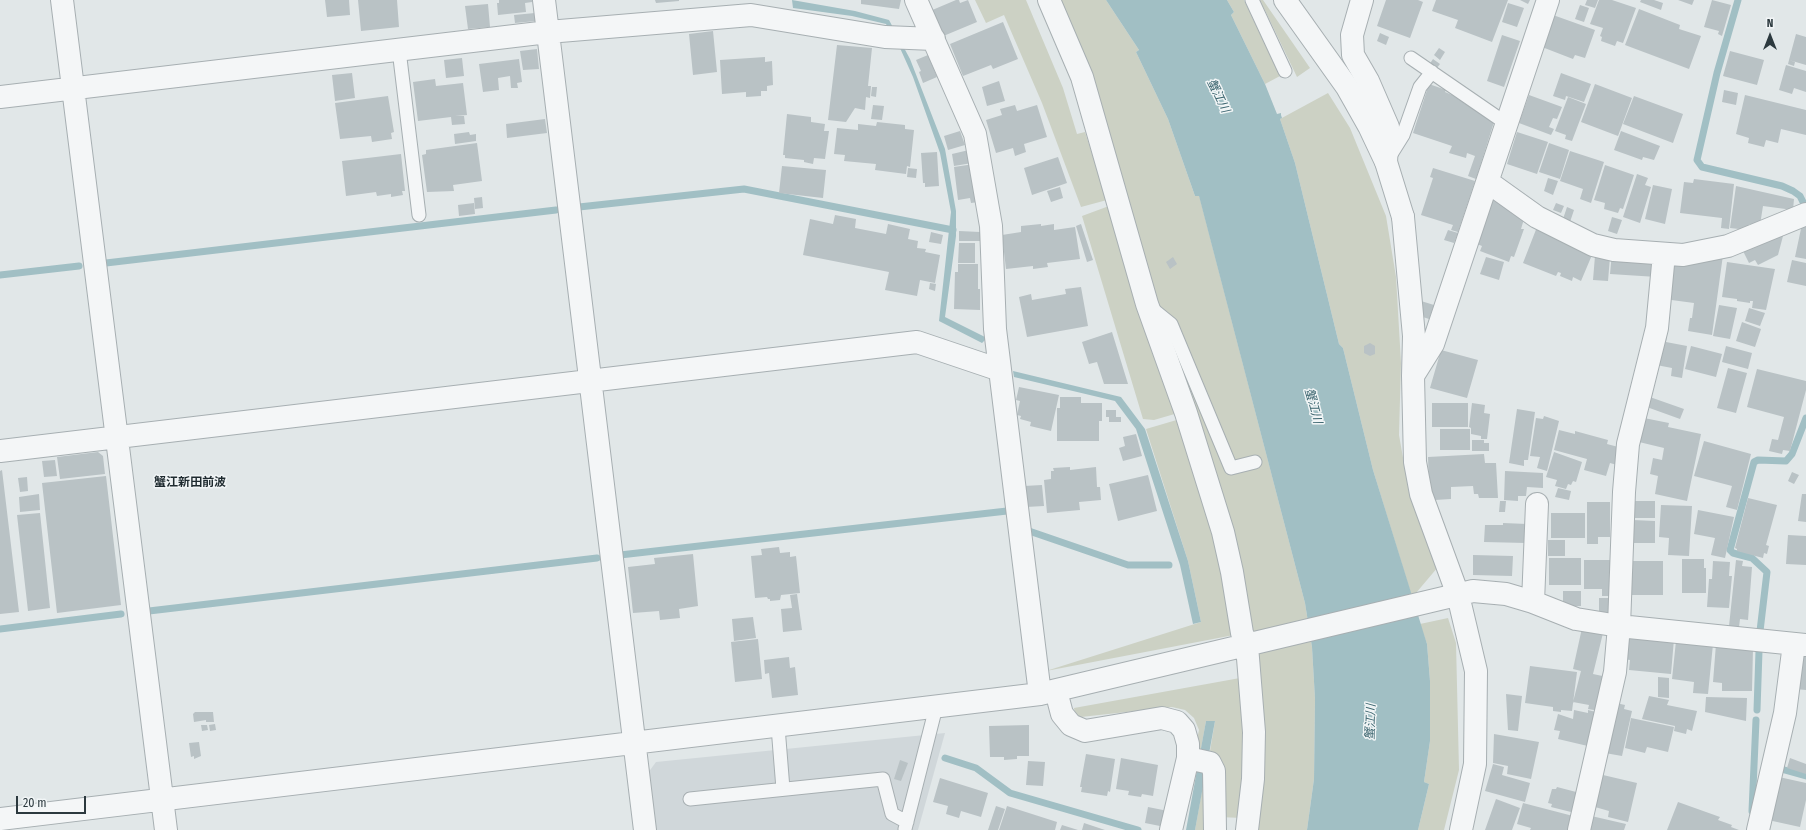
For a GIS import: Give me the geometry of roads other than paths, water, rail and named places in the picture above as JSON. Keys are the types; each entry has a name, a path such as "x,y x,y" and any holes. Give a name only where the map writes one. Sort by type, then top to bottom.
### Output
{"street":[{"path":"62,0 166,830"},
{"path":"544,0 645,830"},
{"path":"916,0 974,134 991,226 995,329 1000,370 1048,692 1071,725 1085,731 1162,718 1177,722 1184,730 1188,744 1198,760 1214,771 1215,830"},
{"path":"1049,0 1082,77 1147,304 1186,413 1223,532 1232,572 1242,633 1252,645 1254,732 1253,778 1247,830"},
{"path":"1285,0 1347,87 1369,126 1386,162 1403,217 1414,336 1413,376 1415,462 1421,494 1450,597 1476,671 1475,764 1461,830"},
{"path":"1362,0 1352,35 1353,55 1368,81 1388,128 1386,162"},
{"path":"1413,376 1433,344 1548,0"},
{"path":"0,97 548,32 751,16 885,37 934,40"},
{"path":"1488,182 1537,217 1593,245 1614,250 1683,255 1728,246 1803,215"},
{"path":"1579,830 1615,672 1619,626 1624,492 1628,444 1657,328 1664,254"},
{"path":"0,450 917,342 1000,370"},
{"path":"1533,602 1537,504"},
{"path":"0,819 778,727 1048,692 1252,645 1473,591 1506,594 1533,602 1576,619 1619,626 1800,645 1758,830"},
{"path":"1171,830 1198,760"}],"lane":[{"path":"1252,0 1285,71"},
{"path":"399,50 419,215"},
{"path":"1411,58 1507,124"},
{"path":"1386,162 1403,135 1420,87 1432,72"},
{"path":"1147,304 1171,324 1232,468 1255,462"},
{"path":"690,799 883,779 892,814 906,826 936,707"},
{"path":"778,727 783,789"}],"water":[{"path":"792,0 855,11 889,20 910,59 945,149 956,211 956,236 945,317 987,338 982,343 939,321 951,212 940,153 913,77 900,48 886,24 852,16 793,8"},
{"name":"蟹江川","path":"1106,0 1227,0 1234,12 1231,15 1265,84 1277,114 1281,113 1282,118 1280,119 1295,163 1339,344 1343,348 1373,470 1427,644 1430,681 1430,741 1424,782 1429,784 1418,830 1307,830 1314,779 1315,699 1312,647 1305,603 1199,196 1195,196 1168,119 1136,52 1139,50"},
{"path":"1013,371 1121,397 1145,429 1188,561 1201,622 1193,624 1180,565 1136,429 1115,401 1014,377"},
{"path":"1206,721 1215,721 1195,830 1186,830"}],"waterway":[{"path":"1738,0 1717,73 1697,160 1702,167 1782,186 1800,196 1806,208"},
{"path":"579,207 744,189 953,230"},
{"path":"106,263 556,210"},
{"path":"0,275 79,266"},
{"path":"1760,631 1767,572 1752,558 1733,553 1730,550 1754,462 1758,460 1786,461 1792,454 1806,418"},
{"path":"620,555 1007,511"},
{"path":"1029,531 1128,565 1169,565"},
{"path":"149,611 597,558"},
{"path":"0,629 121,614"},
{"path":"1757,710 1759,651"},
{"path":"1752,811 1756,720"},
{"path":"945,758 976,768 1010,793 1138,830"},
{"path":"1781,769 1806,776"}],"district":[{"name":"蟹江新田前波","path":"190,483"}]}
